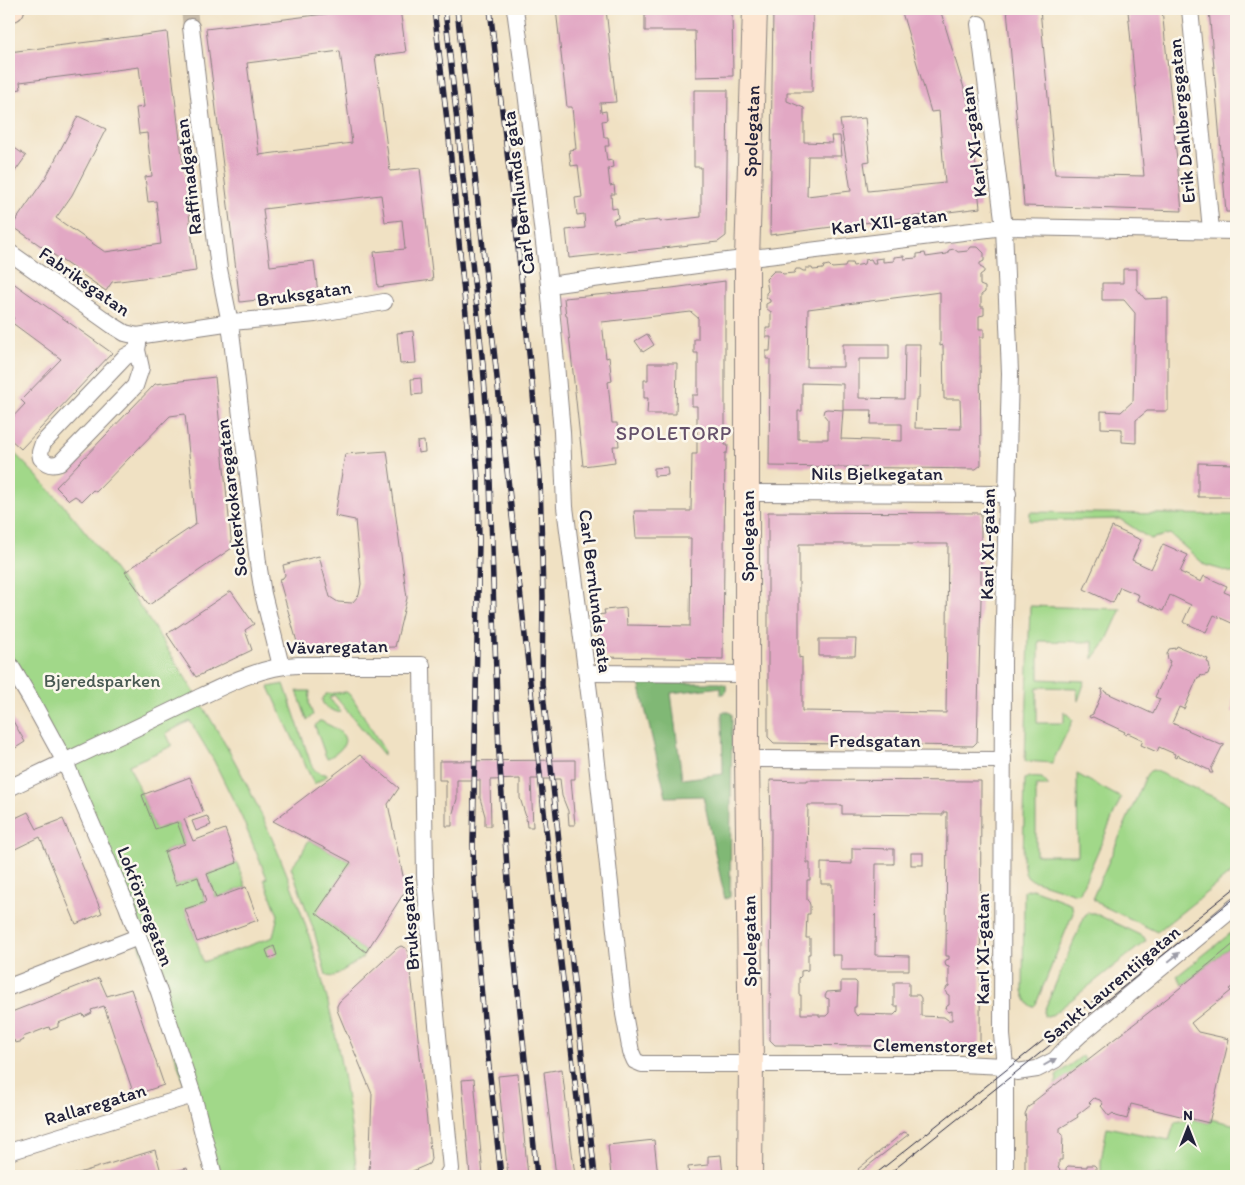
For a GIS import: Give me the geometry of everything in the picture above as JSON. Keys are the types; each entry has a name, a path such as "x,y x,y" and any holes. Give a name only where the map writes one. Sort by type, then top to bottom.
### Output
{"street":[{"name":"Carl Bernlunds gata","path":"515,9 550,284 562,432 565,507 587,673 624,1014 633,1057 638,1063 642,1064 751,1064"},
{"name":"Spolegatan","path":"750,1176 751,1064 746,493 747,258 755,9"},
{"name":"Erik Dahlbergsgatan","path":"1190,9 1211,230"},
{"name":"Karl XI-gatan","path":"979,24 1004,227 1010,373 1003,661 1002,1035 1005,1066"},
{"name":"Raffinadgatan","path":"191,27 219,269 230,323"},
{"name":"Karl XII-gatan","path":"550,284 1004,227 1236,231"},
{"name":"Fabriksgatan","path":"9,252 137,343 230,323"},
{"name":"Bruksgatan","path":"230,323 315,314 384,302"},
{"name":"Sockerkokaregatan","path":"230,323 258,563 263,594 281,666"},
{"path":"137,343 140,368 135,386 60,463 54,465 46,464 41,458 40,452 43,443 137,343"},
{"name":"Nils Bjelkegatan","path":"746,493 1008,494"},
{"name":"Lokföraregatan","path":"9,663 65,762 120,890 158,992 193,1095 214,1176"},
{"name":"Vävaregatan","path":"9,788 224,686 266,670 281,666 298,665 422,665"},
{"name":"Bruksgatan","path":"422,665 426,886 434,994 451,1169 448,1176"},
{"path":"587,673 747,674"},
{"name":"Fredsgatan","path":"747,759 1003,760"},
{"name":"Sankt Laurentiigatan","path":"1005,1066 1017,1072 1037,1069 1055,1060 1081,1034 1236,906"},
{"path":"9,986 138,937"},
{"name":"Clemenstorget","path":"751,1064 950,1064 1005,1066 1005,1176"},
{"name":"Rallaregatan","path":"9,1152 193,1095"}],"green space":[{"name":"Bjeredsparken","path":"9,448 57,498 101,551 121,579 203,706 234,760 256,804 297,900 327,999 342,1069 357,1176 214,1176 127,906 9,663","holes":["190,721 214,761 242,818 267,878 264,879 278,915 273,937 203,962 185,909 206,902 198,877 176,885 164,852 185,844 177,822 155,829 129,765 172,746 166,733"]},
{"path":"1030,512 1236,515 1236,574 1205,565 1170,534 1150,539 1120,519 1030,521"},
{"path":"1030,606 1121,609 1107,640 1093,659 1093,642 1039,641 1039,679 1085,681 1078,701 1077,688 1037,687 1037,723 1064,723 1064,711 1073,720 1052,763 1025,761"},
{"path":"639,683 720,683 726,685 726,691 721,695 721,687 671,693 682,779 723,774 722,712 732,714 730,897 725,899 703,796 666,797"},
{"path":"284,684 311,764 317,772 327,774 327,776 314,784 269,687"},
{"path":"297,691 310,691 309,704 313,715 307,720"},
{"path":"346,692 351,695 384,750 384,755 334,695 329,698 340,713 328,708 322,702 326,694"},
{"path":"319,721 338,730 345,741 344,745 335,754 328,758 315,726"},
{"path":"1153,770 1223,801 1236,812 1236,869 1157,932 1099,904 1093,897 1147,774"},
{"path":"1077,774 1121,798 1080,893 1076,894 1032,880 1025,873 1023,859 1025,779 1029,777 1042,778 1049,786 1036,786 1036,855 1078,855"},
{"path":"309,840 351,862 317,913 366,952 361,959 333,977 326,975 314,931 291,867"},
{"path":"237,863 246,887 216,898 207,874"},
{"path":"1032,889 1070,903 1073,913 1036,1004 1033,1007 1028,1003 1023,991 1024,891"},
{"path":"1094,913 1144,937 1146,941 1052,1015 1044,1016 1044,1011 1085,915"},
{"path":"1236,929 1236,942 1183,985 1177,976"},
{"path":"1082,1056 1086,1062 1056,1085 1056,1076"},
{"path":"1193,1119 1209,1123 1210,1119 1236,1125 1236,1176 1101,1176 1101,1161 1107,1127 1169,1140 1175,1122"}],"building":[{"path":"364,9 400,9 406,52 375,56 390,171 420,168 433,280 378,287 374,252 405,249 402,220 385,222 381,195 263,209 270,266 314,261 318,293 240,302 206,29","holes":["340,51 352,143 259,155 247,63"]},
{"path":"556,9 606,9 616,102 600,103 601,112 606,111 607,120 602,121 604,137 608,137 609,146 605,146 607,161 612,160 613,167 608,168 610,186 614,185 615,194 611,194 612,209 617,208 618,218 613,219 614,224 660,220 660,222 701,217 701,167 694,167 694,90 728,90 726,236 718,242 569,258 566,230 585,228 584,214 577,215 575,198 582,197 578,165 571,166 569,150 576,149 572,107 567,107"},
{"path":"645,9 732,9 733,76 696,77 695,31 645,31"},
{"path":"773,9 813,9 812,92 787,92 787,101 804,108 804,142 832,143 831,136 840,136 842,156 808,156 807,196 851,191 840,120 865,118 870,161 864,162 868,191 945,183 939,111 931,112 901,9 940,9 970,108 980,208 770,235"},
{"path":"1007,9 1040,9 1055,174 1144,176 1128,11 1095,9 1162,9 1182,211 1024,206"},
{"path":"1209,9 1236,9 1236,212 1226,212"},
{"path":"167,32 196,271 112,282 106,291 12,226 46,177 78,116 106,129 72,195 56,218 105,252 161,244 156,201 148,202 145,177 152,176 147,133 139,134 136,108 144,107 139,67 20,82 21,89 9,91 9,52"},
{"path":"9,144 26,156 9,180"},
{"path":"971,247 978,247 984,253 984,261 980,263 980,267 984,269 984,272 980,275 980,285 985,287 985,292 981,295 981,307 984,307 984,315 979,316 979,329 984,329 984,337 980,337 981,465 976,469 769,466 770,359 766,359 766,351 770,351 771,337 766,337 766,328 771,328 771,312 766,308 766,304 770,300 766,297 768,291 766,279 774,271 780,271 783,274 794,273 796,269 806,271 806,268 812,268 813,270 823,269 824,266 829,265 832,268 845,267 846,263 852,263 853,266 859,265 864,264 865,260 871,259 873,263 876,263 875,259 883,258 883,262 894,261 894,257 904,256 904,259 917,258 917,254 925,253 926,257 947,254 949,250 954,249 958,252 968,251","holes":["940,292 940,346 943,345 944,399 960,399 961,429 915,428 916,399 919,399 920,344 905,344 904,399 859,398 859,359 889,359 889,344 843,344 843,367 807,367 808,309","802,383 843,384 843,410 824,410 823,414 828,420 828,439 798,439 798,411 802,411","843,410 872,410 871,424 902,424 902,441 841,439"]},
{"path":"1123,269 1137,269 1137,289 1145,299 1168,298 1168,411 1147,411 1136,420 1136,443 1122,442 1122,429 1101,428 1101,411 1121,412 1133,401 1135,313 1124,300 1102,300 1102,283 1123,283"},
{"path":"9,280 112,353 21,449 9,438 11,431 9,421 25,404 21,400 61,359 11,322 14,318 9,315"},
{"path":"725,281 725,427 727,427 727,435 725,435 725,445 728,445 727,453 725,453 723,659 600,657 597,615 605,614 604,610 626,608 627,625 690,626 691,538 636,538 634,511 691,511 692,454 697,454 697,406 692,406 692,395 698,395 698,353 694,353 694,339 698,339 698,318 691,312 602,322 606,358 609,357 612,381 608,382 612,423 617,423 619,446 613,446 615,462 583,466 564,298"},
{"path":"413,331 416,363 400,364 397,333"},
{"path":"647,334 654,345 643,352 635,341"},
{"path":"648,363 677,363 676,414 647,414 648,398 644,398 644,380 648,380"},
{"path":"215,377 232,548 149,605 125,572 196,524 185,414 170,416 96,492 93,490 82,501 75,496 69,500 56,487 155,384"},
{"path":"421,378 422,394 412,395 411,379"},
{"path":"424,441 425,452 418,453 417,442"},
{"path":"387,451 407,598 395,647 299,649 279,579 285,575 283,565 319,556 330,597 338,602 352,603 359,595 361,584 355,520 335,516 345,454"},
{"path":"1198,463 1236,464 1236,497 1198,497"},
{"path":"667,467 668,475 654,476 654,468"},
{"path":"768,512 981,513 981,599 977,742 973,746 774,743 768,737","holes":["799,544 948,544 946,713 802,711 802,657 799,658"]},
{"path":"1112,527 1141,540 1132,560 1151,569 1163,544 1188,555 1180,572 1201,582 1204,576 1227,586 1224,592 1236,597 1236,625 1214,615 1206,632 1183,622 1191,605 1170,595 1163,611 1137,600 1139,595 1120,587 1113,603 1084,589"},
{"path":"231,591 254,624 245,630 252,650 196,677 167,634"},
{"path":"819,639 856,639 855,656 819,656"},
{"path":"1177,646 1208,659 1207,662 1210,668 1208,674 1201,675 1200,678 1198,677 1184,709 1179,707 1172,723 1221,745 1224,744 1211,769 1213,773 1177,755 1176,758 1174,757 1175,754 1159,747 1157,752 1141,745 1143,740 1128,733 1126,735 1124,734 1125,732 1089,716 1093,714 1102,693 1101,689 1153,714 1160,699 1155,697 1170,665 1167,654 1169,649 1176,648"},
{"path":"1235,669 1236,712 1232,712"},
{"path":"9,714 25,742 9,752"},
{"path":"1235,746 1236,768 1234,768"},
{"path":"360,755 399,788 388,804 406,890 366,952 316,913 351,862 273,821"},
{"path":"575,760 575,779 571,779 575,825 569,825 568,811 562,796 560,779 531,779 533,827 527,827 520,798 520,779 490,780 491,826 485,826 485,816 480,798 480,780 457,780 457,799 452,816 452,826 446,826 446,780 439,780 439,761"},
{"path":"190,777 203,812 184,819 193,841 225,829 237,863 207,874 216,898 246,887 258,920 197,942 185,909 206,902 198,877 176,885 164,852 185,844 177,822 155,829 142,795"},
{"path":"770,780 981,781 980,1042 974,1047 775,1045 770,1040","holes":["808,805 842,805 842,814 943,815 943,812 947,812 946,956 949,956 949,959 945,963 949,967 949,986 945,991 949,995 949,1005 946,1009 948,1012 952,1011 952,1020 944,1017 921,1016 921,998 919,995 909,995 909,982 894,983 894,1006 898,1006 898,1011 894,1015 859,1014 857,1016 854,1012 857,983 855,981 841,981 841,991 827,992 825,996 829,999 829,1013 826,1016 801,1014 799,978 801,971 808,970 808,954 810,954 810,938 806,938 807,914 810,914 810,905 807,900 807,880 810,880 810,863 807,863"]},
{"path":"28,812 37,829 63,819 102,913 76,924 40,837 9,852 9,821"},
{"path":"207,816 211,825 196,831 192,821"},
{"path":"852,848 894,849 894,864 876,864 875,955 909,956 909,970 841,970 841,955 832,955 832,884 821,884 821,863 852,864"},
{"path":"911,853 923,853 923,865 911,865"},
{"path":"1236,942 1236,986 1229,989 1231,991 1191,1023 1198,1032 1229,1039 1209,1123 1131,1104 1127,1119 1116,1116 1113,1113 1109,1116 1101,1106 1103,1104 1100,1100 1094,1098 1089,1103 1091,1104 1077,1115 1078,1117 1060,1128 1060,1132 1063,1135 1062,1160 1059,1160 1058,1168 1061,1171 1066,1171 1068,1166 1087,1167 1087,1165 1094,1165 1096,1167 1096,1176 1025,1176 1025,1114 1028,1107"},
{"path":"274,946 277,955 269,958 266,950"},
{"path":"401,946 406,948 409,954 431,1159 429,1164 401,1176 369,1176 372,1094 337,1006 339,1002"},
{"path":"99,978 107,996 131,989 164,1085 134,1095 104,1006 91,1010 92,1013 84,1017 83,1014 58,1023 58,1027 50,1030 49,1027 23,1037 24,1040 20,1042 15,1043 14,1040 9,1042 9,1013"},
{"path":"562,1069 575,1176 556,1176 544,1072"},
{"path":"518,1074 528,1176 508,1176 498,1076"},
{"path":"474,1079 483,1176 470,1176 462,1080"},
{"path":"904,1132 909,1134 860,1172 858,1169"},
{"path":"654,1140 658,1176 611,1176 608,1145"},
{"path":"155,1150 162,1176 69,1176"},
{"path":"721,1155 723,1176 689,1176 688,1167 708,1165 708,1156"},
{"path":"187,1168 189,1176 173,1176 172,1172"}],"tunnel":[{"path":"189,9 191,27"}],"tram line":[{"path":"873,1176 1236,887"},
{"path":"886,1176 1236,897"}],"railway":[{"path":"434,9 449,138 467,325 478,479 479,541 473,845 474,887 483,1011 501,1176"},
{"path":"445,9 483,365 489,444 499,753 511,924 537,1176"},
{"path":"457,9 553,894 586,1176"},
{"path":"490,9 516,228 540,477 543,596 542,684 595,1176"}],"district":[{"name":"SPOLETORP","path":"674,433"}]}
